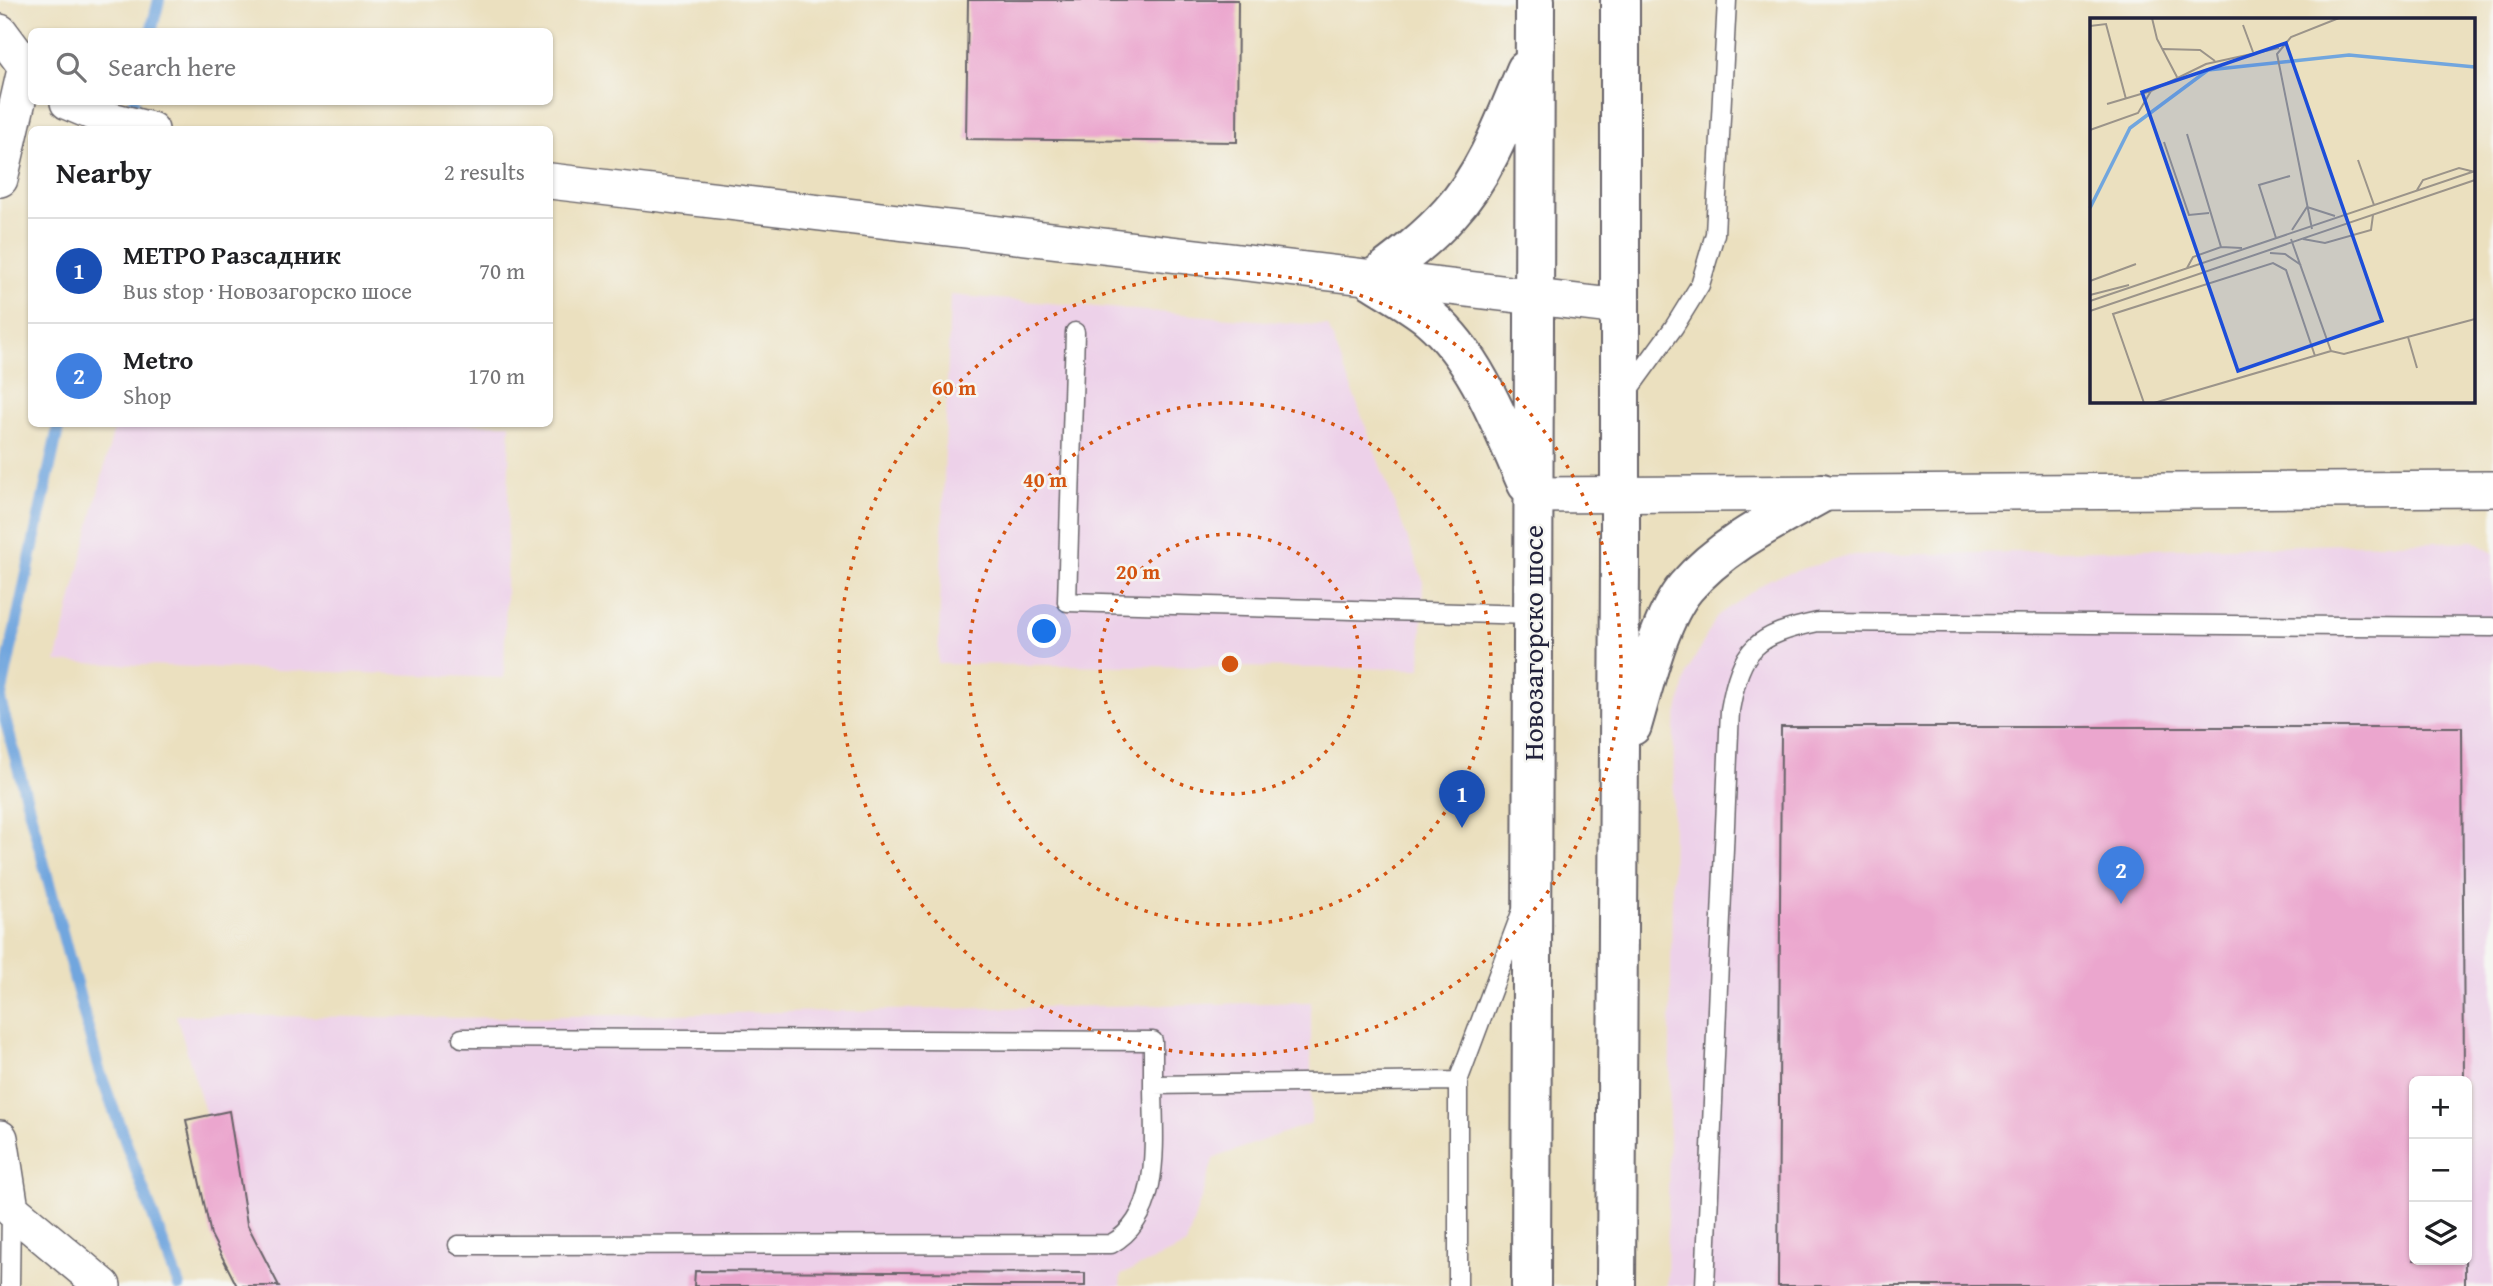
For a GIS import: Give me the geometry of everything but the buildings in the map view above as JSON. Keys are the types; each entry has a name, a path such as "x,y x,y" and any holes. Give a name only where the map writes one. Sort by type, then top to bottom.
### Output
{"main road":[{"name":"Новозагорско шосе","path":"1531,1286 1535,0"},
{"path":"1616,1286 1620,769 1620,0"},
{"path":"1532,495 1503,428 1457,346 1430,318 1372,280 1419,245 1452,211 1501,129 1533,51"},
{"path":"1620,769 1661,636 1684,589 1715,558 1822,493"}],"street":[{"path":"0,32 28,72 0,179"},
{"path":"75,105 111,120 135,126"},
{"path":"553,181 1372,280 1620,307"},
{"path":"1532,495 2493,489"},
{"path":"0,1138 11,1209 103,1286"}],"lane":[{"path":"1620,402 1674,327 1700,285 1715,234 1727,0"},
{"path":"1075,332 1068,602 1532,615"},
{"path":"1705,1286 1730,710 1736,675 1751,648 1782,629 1818,622 2493,626"},
{"path":"1458,1286 1458,1081 1531,887"},
{"path":"458,1245 1111,1244 1126,1236 1138,1220 1153,1175 1153,1041 462,1038"},
{"path":"1153,1085 1458,1081"},
{"path":"10,1286 11,1209"}],"shaded area":[{"path":"950,295 1328,326 1423,580 1421,669 938,664"},
{"path":"114,427 510,427 504,678 56,662"},
{"path":"2474,541 2493,553 2493,1286 1667,1286 1674,729 1687,673 1717,616 1770,579 1844,556"},
{"path":"1311,1002 1311,1123 1214,1158 1186,1245 1121,1275 1120,1286 257,1286 176,1015 458,1018"}],"waterway":[{"path":"152,28 159,0"},
{"path":"129,122 133,105"},
{"path":"58,427 0,700 99,1070 179,1286"}],"place":[{"name":"МЕТРО Разсадник","path":"1462,828"},
{"name":"Metro","path":"2121,904"}]}
